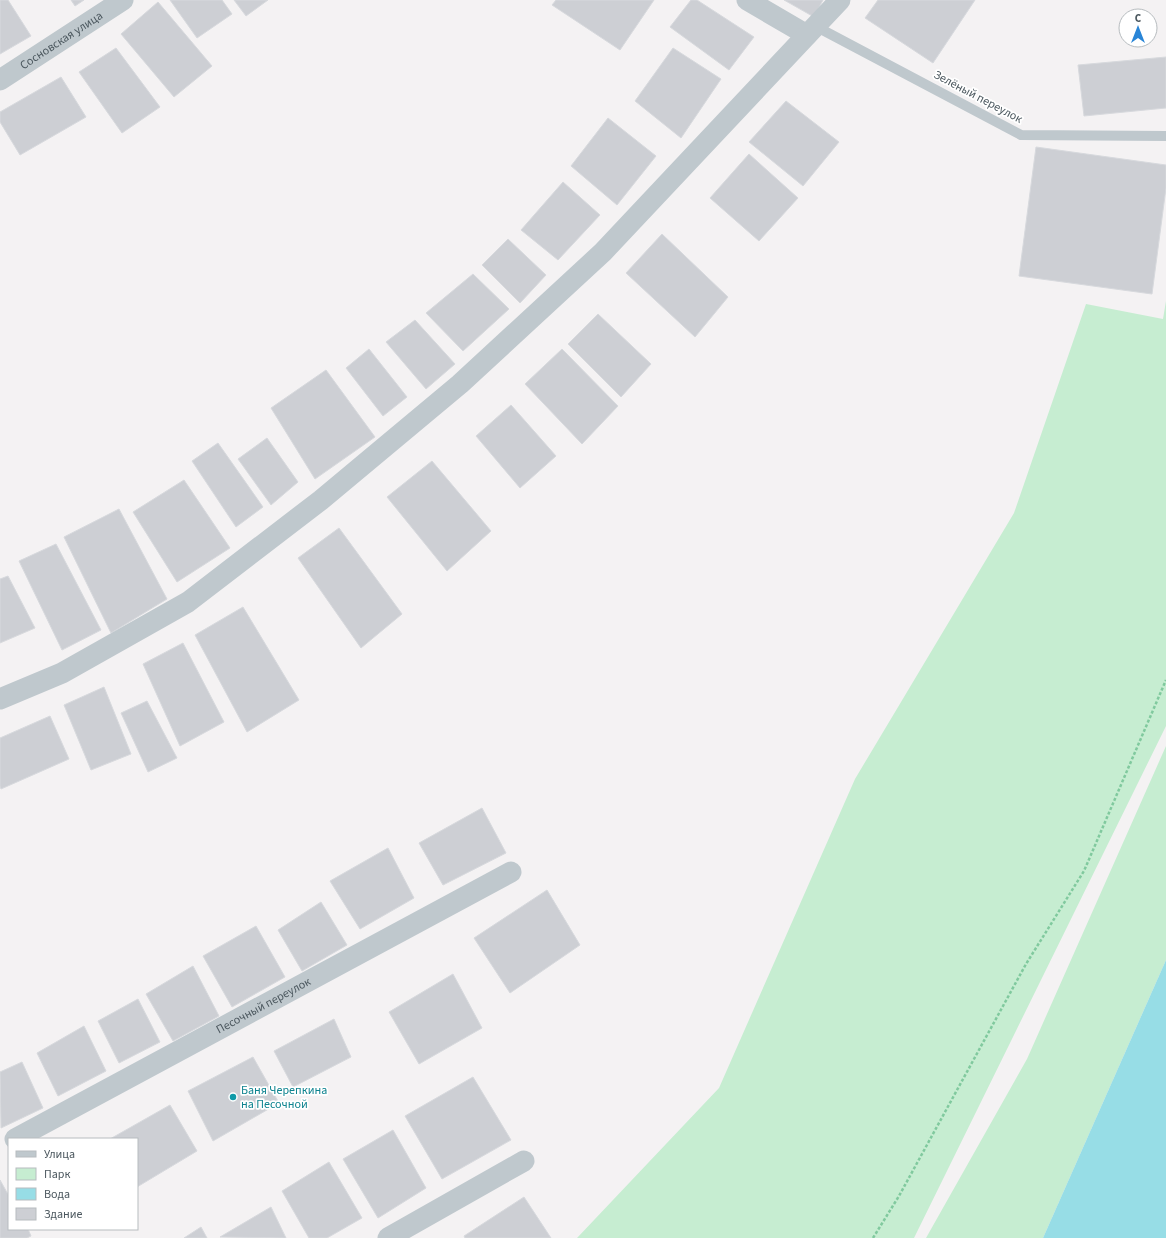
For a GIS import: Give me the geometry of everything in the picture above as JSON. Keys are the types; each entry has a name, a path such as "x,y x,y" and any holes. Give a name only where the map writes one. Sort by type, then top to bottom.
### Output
{"street":[{"name":"Сосновская улица","path":"0,80 123,0"},
{"path":"747,0 811,31"},
{"path":"0,699 62,673 188,602 321,500 460,384 603,252 840,0"},
{"name":"Песочный переулок","path":"17,1138 511,872"},
{"path":"388,1238 524,1161"}],"lane":[{"name":"Зелёный переулок","path":"811,31 1021,135 1166,136"}],"path":[{"path":"873,1238 899,1196 1026,964 1084,871 1166,680"}],"green space":[{"path":"1166,301 1166,726 914,1238 577,1238 719,1088 855,779 1014,513 1086,304 1163,319"},
{"path":"1166,746 1166,960 1043,1238 926,1238 1027,1059"}],"water":[{"path":"1166,960 1166,1238 1043,1238"}],"building":[{"path":"0,0 8,0 31,36 0,54"},
{"path":"71,0 84,0 75,6"},
{"path":"170,0 222,0 232,14 197,38"},
{"path":"234,0 268,0 246,16"},
{"path":"556,0 654,0 620,50 552,5"},
{"path":"691,0 697,0 754,37 729,70 670,27"},
{"path":"784,0 823,0 814,17"},
{"path":"878,0 975,0 933,63 865,18"},
{"path":"158,2 212,66 174,97 121,34"},
{"path":"116,48 160,107 122,133 79,72"},
{"path":"673,48 721,79 681,138 635,101"},
{"path":"1166,57 1166,108 1084,116 1078,65"},
{"path":"61,77 86,117 20,155 0,122 0,112"},
{"path":"786,101 839,142 803,186 749,142"},
{"path":"608,118 656,156 617,205 571,166"},
{"path":"1036,147 1166,165 1166,188 1152,294 1019,276"},
{"path":"749,154 798,198 759,241 710,198"},
{"path":"563,182 600,215 558,260 521,230"},
{"path":"662,234 728,297 695,337 626,273"},
{"path":"508,239 546,275 520,303 482,265"},
{"path":"473,274 509,309 463,351 426,313"},
{"path":"598,314 651,364 621,397 568,344"},
{"path":"415,320 455,364 426,389 386,342"},
{"path":"369,349 407,397 383,416 346,368"},
{"path":"562,349 618,406 582,444 525,384"},
{"path":"326,370 375,437 315,479 271,408"},
{"path":"511,405 556,456 520,488 476,436"},
{"path":"267,438 298,482 271,505 238,459"},
{"path":"218,443 263,507 236,527 192,461"},
{"path":"432,461 491,531 447,571 387,497"},
{"path":"184,480 230,548 177,582 133,512"},
{"path":"119,509 167,599 111,633 64,537"},
{"path":"339,528 402,614 361,648 298,558"},
{"path":"56,544 101,630 62,650 19,561"},
{"path":"8,576 35,628 0,643 0,579"},
{"path":"243,607 299,700 247,732 195,635"},
{"path":"183,643 224,722 180,746 143,664"},
{"path":"104,687 131,754 91,770 64,705"},
{"path":"147,701 177,758 148,772 121,713"},
{"path":"50,716 69,759 1,789 0,738"},
{"path":"482,808 506,853 443,885 419,843"},
{"path":"388,848 414,898 360,929 330,881"},
{"path":"547,890 580,945 510,993 474,938"},
{"path":"321,902 347,945 302,971 278,930"},
{"path":"256,926 285,977 232,1007 203,956"},
{"path":"193,966 219,1016 173,1041 146,994"},
{"path":"453,974 482,1028 419,1064 389,1012"},
{"path":"138,999 160,1042 119,1063 98,1021"},
{"path":"334,1019 351,1057 293,1087 274,1051"},
{"path":"84,1026 106,1071 58,1096 37,1053"},
{"name":"Баня Черепкина на Песочной","path":"253,1057 279,1103 213,1141 188,1091"},
{"path":"22,1062 43,1108 1,1128 0,1072"},
{"path":"473,1077 511,1140 442,1179 405,1116"},
{"path":"170,1105 197,1151 138,1186 138,1138 112,1138"},
{"path":"393,1130 426,1188 378,1218 343,1159"},
{"path":"329,1162 362,1218 327,1238 309,1238 282,1191"},
{"path":"0,1180 8,1194 8,1230 28,1230 31,1236 27,1238 0,1238"},
{"path":"524,1197 551,1238 465,1238 464,1236"},
{"path":"271,1207 286,1238 220,1237"},
{"path":"201,1227 207,1238 184,1238"}],"place":[{"name":"Баня Черепкина на Песочной","path":"233,1097"}]}
